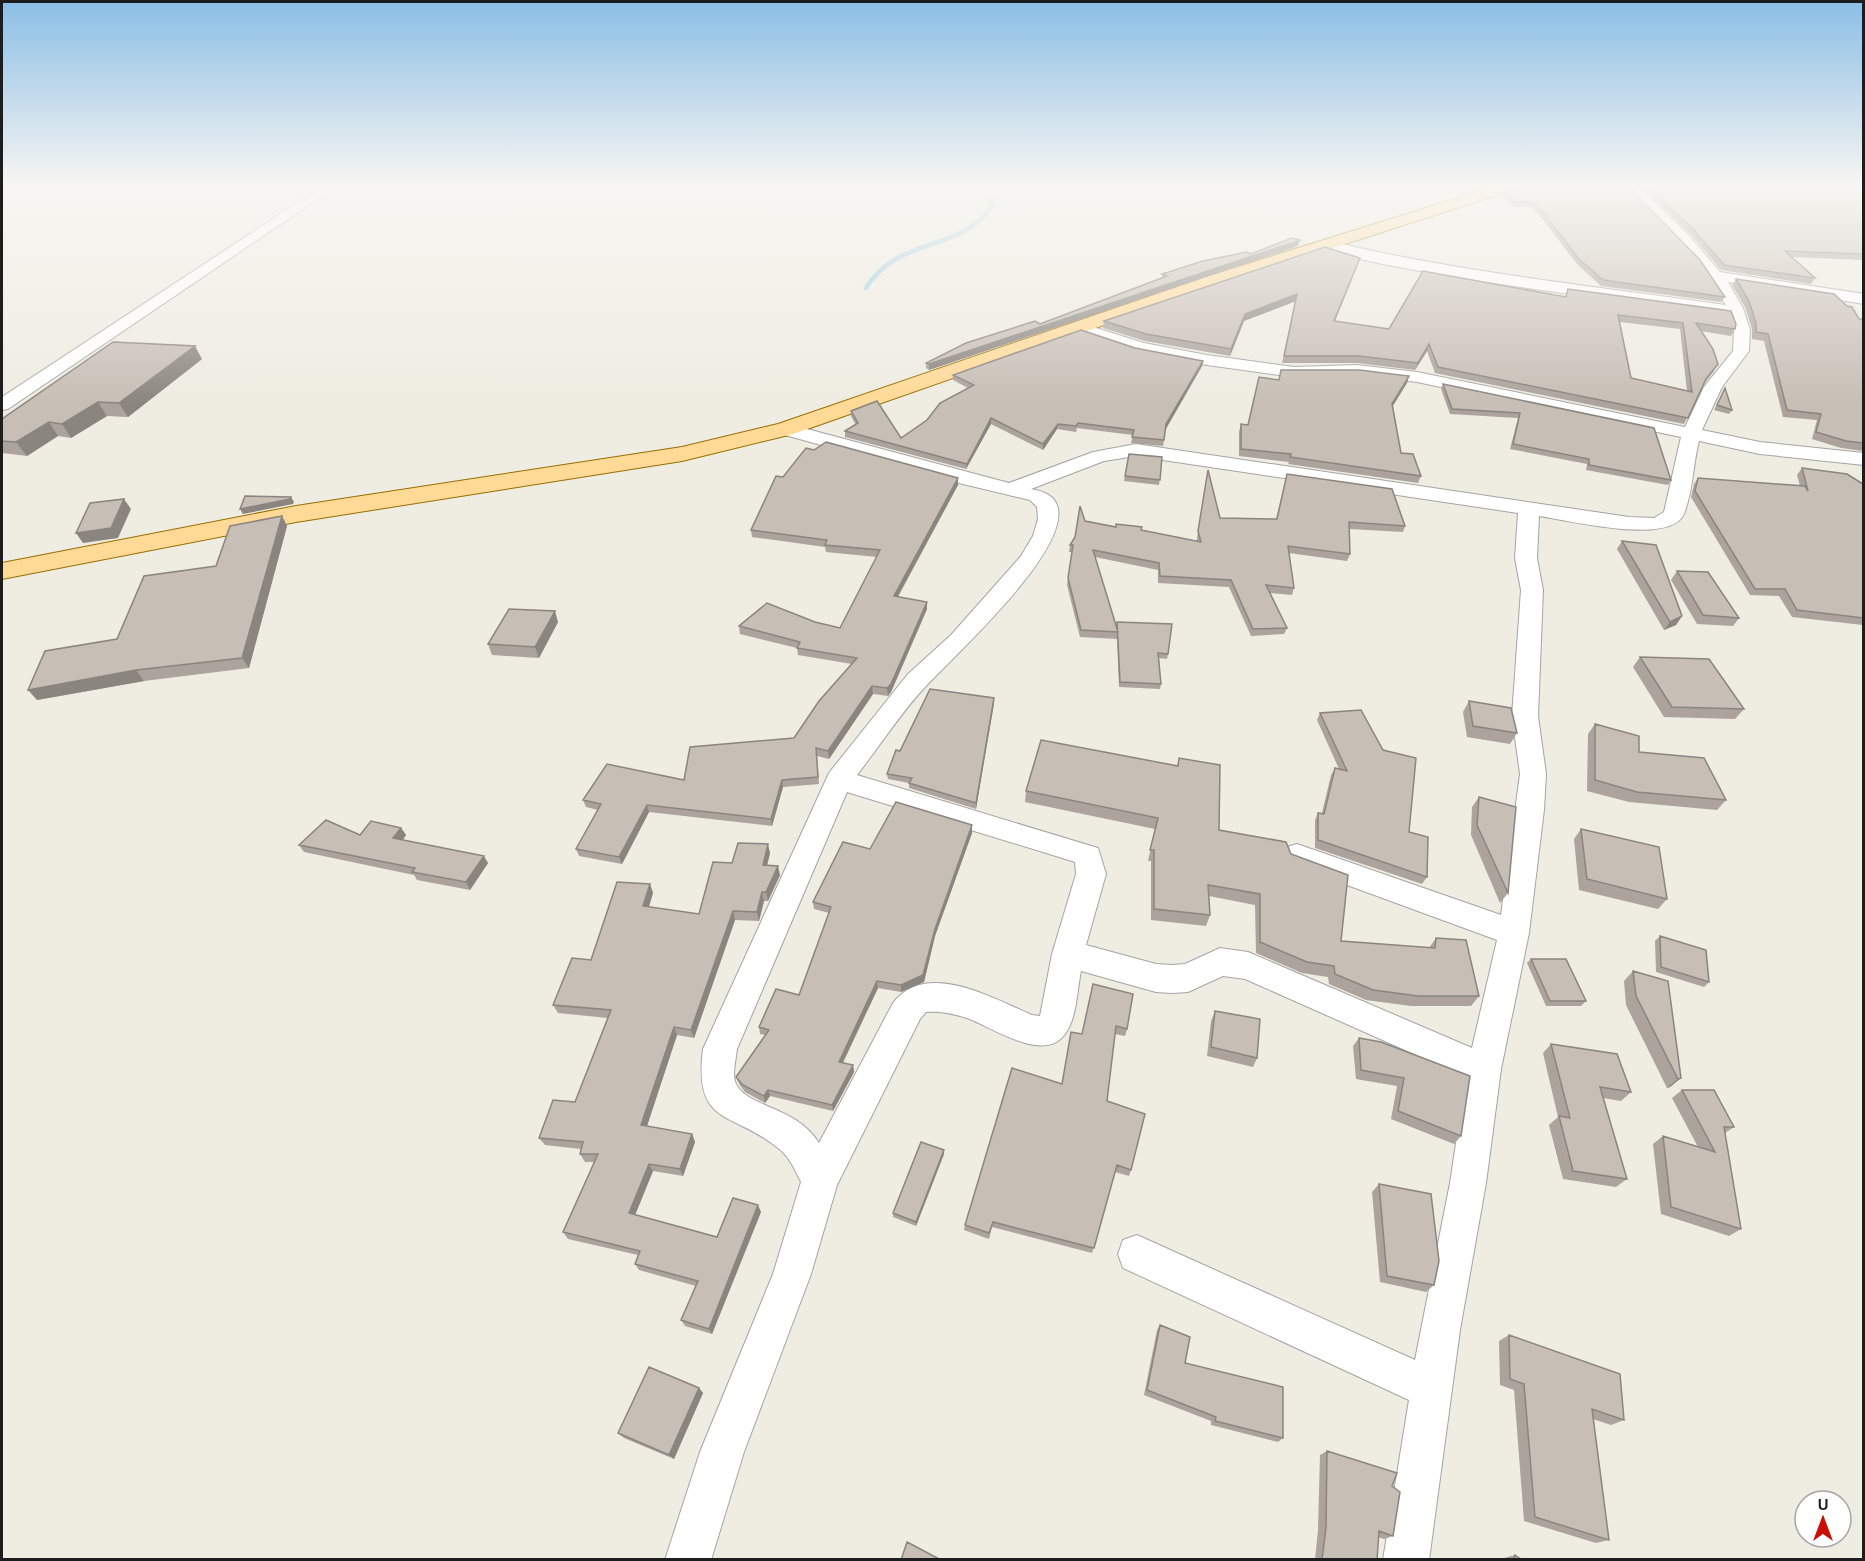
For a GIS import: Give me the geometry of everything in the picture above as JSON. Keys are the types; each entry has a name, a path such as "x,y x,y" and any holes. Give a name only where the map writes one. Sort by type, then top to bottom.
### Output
{"main road":[{"path":"2,571 285,516 681,454 785,429 1281,259"}],"street":[{"path":"2,405 222,259"},
{"path":"1382,259 1428,268 1736,311"},
{"path":"1009,490 1100,456 1136,450 1629,523 1666,522 1674,514 1693,432 1713,386 1740,354 1742,339 1736,311 1727,290 1700,259"},
{"path":"1717,276 1863,299"},
{"path":"1077,327 1130,344 1207,360 1294,372 1357,370 1417,377 1627,421 1693,432 1760,448 1863,459"},
{"path":"785,429 822,442 1037,496 1047,505 1048,519 1044,536 1008,587 917,680 839,780 720,1049 716,1070 728,1100 752,1117 789,1134 820,1180"},
{"path":"1406,1560 1431,1389 1468,1183 1484,1069 1514,933 1533,774 1525,716 1532,590 1526,558 1529,509"},
{"path":"688,1560 722,1452 792,1274 820,1180 905,1013 915,1001 930,997 950,998 1027,1029 1037,1032 1047,1030 1055,1022 1068,954 1092,874 1088,856 1081,852 839,780"},
{"path":"1297,855 1514,933"},
{"path":"1068,954 1156,978 1172,980 1188,978 1220,962 1248,966 1484,1069"},
{"path":"1137,1254 1431,1389"}],"building":[{"path":"1244,259 929,364 926,363 966,343 1035,321 1040,324 1167,276 1162,274 1203,261"},
{"path":"1290,259 1360,259 1334,321 1389,329 1423,271 1566,297 1568,289 1731,311 1736,324 1735,329 1696,323 1713,349 1718,364 1706,379 1688,418 1438,367 1429,344 1418,363 1359,356 1284,356 1297,294 1245,314 1231,349 1146,334 1104,321","holes":["1618,315 1683,323 1692,392 1631,378"]},
{"path":"1579,259 1699,259 1725,297 1603,280"},
{"path":"1719,259 1794,259 1815,278 1724,265"},
{"path":"1736,279 1834,294 1847,306 1852,307 1859,319 1863,319 1863,443 1846,441 1816,432 1821,414 1787,410 1768,334 1756,332 1756,323 1749,301"},
{"path":"1081,330 1135,348 1203,361 1166,424 1164,440 1132,437 1134,430 1078,423 1076,426 1058,424 1043,444 991,418 967,464 845,431 858,423 851,411 877,401 901,438 927,420 940,403 974,385 953,375"},
{"path":"113,342 195,346 119,403 98,402 62,424 49,422 16,442 2,441 2,419"},
{"path":"1281,370 1359,370 1409,376 1392,404 1401,453 1413,454 1421,476 1290,457 1291,454 1241,449 1241,424 1248,425 1259,377 1279,380"},
{"path":"1443,384 1654,428 1671,480 1589,465 1589,459 1513,444 1520,413 1452,409"},
{"path":"1725,388 1732,410 1717,405"},
{"path":"826,442 958,478 894,596 927,602 891,684 887,688 872,686 828,751 816,748 818,777 782,780 771,819 647,805 619,857 576,849 601,804 583,800 607,764 684,780 690,747 794,738 819,701 857,658 797,648 800,642 739,626 767,603 815,622 840,628 880,550 825,545 827,540 751,530 776,476 783,477 806,448 814,450"},
{"path":"1129,454 1162,457 1160,480 1125,476"},
{"path":"1802,468 1847,474 1863,484 1863,618 1797,610 1785,589 1755,589 1695,491 1698,478 1805,486 1808,491"},
{"path":"1208,470 1220,518 1277,519 1287,474 1392,489 1405,526 1349,522 1350,554 1288,546 1294,588 1266,585 1287,628 1253,629 1231,580 1160,576 1159,563 1093,550 1118,632 1081,630 1068,578 1073,545 1070,545 1075,537 1080,506 1085,521 1116,527 1116,524 1142,527 1141,530 1201,542 1198,531"},
{"path":"245,496 291,497 240,509"},
{"path":"124,499 111,528 76,533 90,503"},
{"path":"282,516 242,658 136,670 28,690 45,651 117,639 144,576 216,566 230,526"},
{"path":"1622,541 1656,545 1682,616 1670,622"},
{"path":"1677,571 1708,572 1739,618 1703,615"},
{"path":"509,609 555,611 535,647 488,644"},
{"path":"1117,622 1172,624 1168,654 1158,653 1161,684 1120,682"},
{"path":"1640,657 1709,659 1744,709 1672,707"},
{"path":"930,689 994,698 976,803 909,783 912,778 887,774 896,750 900,751"},
{"path":"1469,701 1511,708 1517,733 1473,726"},
{"path":"1361,710 1383,750 1416,758 1409,832 1428,837 1427,877 1318,840 1318,813 1324,814 1335,768 1347,771 1320,713"},
{"path":"1595,724 1639,736 1639,752 1704,758 1726,800 1637,792 1595,780"},
{"path":"1041,740 1178,766 1179,758 1220,765 1219,830 1286,842 1291,854 1348,875 1341,941 1435,948 1436,938 1466,940 1479,996 1418,996 1373,990 1335,974 1334,966 1307,962 1260,942 1260,894 1208,885 1210,915 1154,909 1154,850 1150,850 1158,818 1026,791"},
{"path":"1479,797 1516,807 1508,893 1477,825"},
{"path":"896,802 972,825 935,929 923,975 901,985 877,981 839,1062 853,1065 832,1105 768,1090 764,1096 743,1085 736,1077 769,1030 759,1027 776,989 799,995 831,907 813,902 843,842 870,849"},
{"path":"326,820 360,835 371,821 401,828 393,838 484,856 466,882 412,872 415,868 299,845"},
{"path":"1581,829 1659,847 1667,899 1587,879"},
{"path":"738,843 768,844 763,865 778,866 766,892 762,892 757,912 733,911 691,1030 674,1027 641,1125 692,1134 680,1169 649,1164 629,1213 717,1237 733,1198 758,1205 709,1329 681,1320 698,1281 635,1264 640,1251 563,1232 598,1154 580,1154 583,1142 539,1138 553,1100 575,1102 611,1010 553,1005 572,958 591,960 617,882 650,884 643,906 699,914 713,862 732,863"},
{"path":"1660,936 1706,950 1709,982 1661,967"},
{"path":"1531,959 1566,959 1586,1001 1550,1001"},
{"path":"1633,971 1668,981 1681,1078 1678,1079 1636,996"},
{"path":"1093,984 1133,994 1127,1029 1116,1026 1107,1101 1145,1114 1131,1170 1117,1165 1094,1248 993,1222 989,1233 965,1225 1012,1068 1062,1084 1071,1032 1082,1034"},
{"path":"1215,1011 1260,1019 1257,1058 1211,1047"},
{"path":"1359,1038 1381,1042 1470,1076 1461,1136 1398,1111 1404,1078 1361,1070"},
{"path":"1551,1044 1617,1054 1631,1092 1600,1087 1627,1179 1573,1171 1559,1116 1570,1118"},
{"path":"1682,1090 1714,1090 1734,1127 1724,1127 1741,1229 1671,1207 1663,1136 1715,1152"},
{"path":"921,1142 944,1150 916,1222 893,1213"},
{"path":"1379,1184 1431,1194 1439,1261 1434,1285 1387,1276"},
{"path":"1160,1325 1190,1337 1185,1363 1283,1387 1283,1438 1215,1421 1216,1417 1147,1390"},
{"path":"1509,1335 1620,1374 1624,1420 1592,1409 1609,1540 1535,1517 1524,1384 1510,1379"},
{"path":"649,1367 699,1388 669,1455 618,1433"},
{"path":"1327,1451 1397,1473 1392,1486 1400,1492 1393,1536 1379,1531 1377,1560 1322,1560 1326,1527"},
{"path":"907,1542 941,1560 901,1560"}],"waterway":[{"path":"866,288 880,271 897,259"}]}
